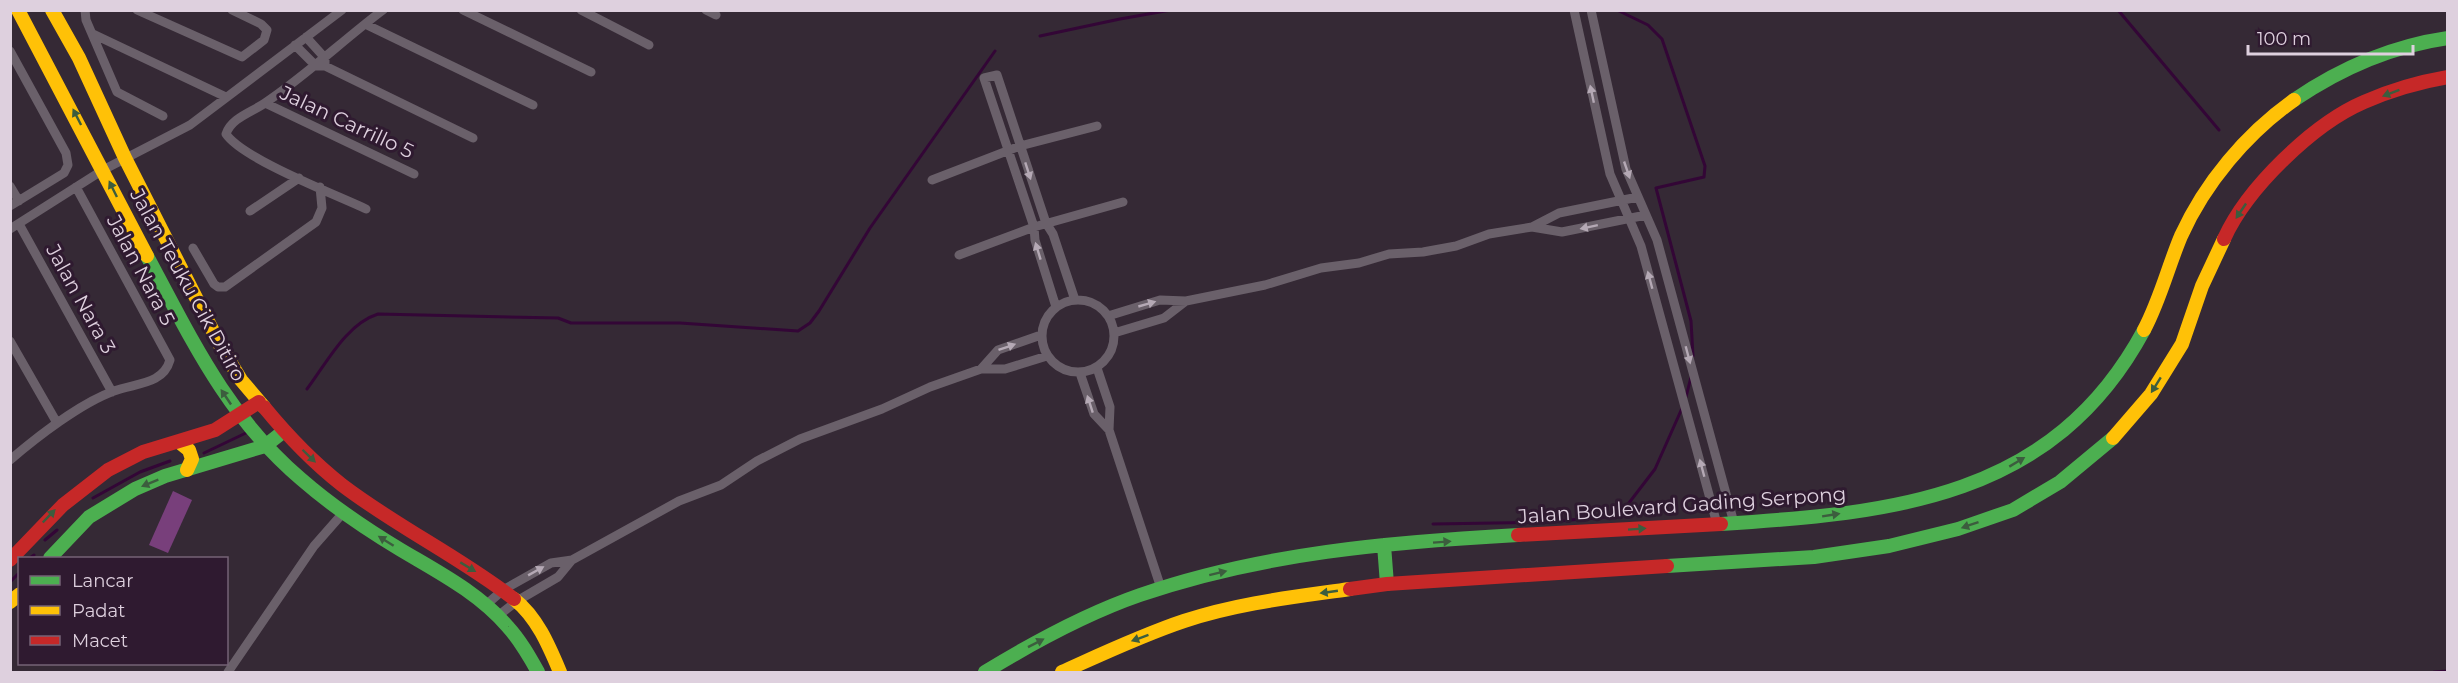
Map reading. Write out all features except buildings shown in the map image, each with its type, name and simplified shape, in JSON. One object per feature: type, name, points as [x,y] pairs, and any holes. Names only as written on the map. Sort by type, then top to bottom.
[{"type":"main road","name":"Jalan Teuku Cik Ditiro","points":[[18,10],[54,73],[149,262],[203,361],[239,416],[265,446],[343,513],[487,604],[518,637],[538,672]]},
{"type":"main road","name":"Jalan Teuku Cik Ditiro","points":[[52,10],[79,58],[125,158],[221,347],[241,380],[284,432],[340,484],[503,590],[523,606],[547,641],[560,672]]},
{"type":"main road","name":"Jalan Boulevard Gading Serpong","points":[[985,672],[1075,623],[1161,588],[1222,572],[1304,555],[1384,545],[1810,519],[1892,505],[1947,492],[1996,474],[2037,450],[2081,414],[2119,371],[2146,327],[2166,272],[2194,211],[2230,157],[2288,104],[2345,69],[2405,46],[2448,38]]},
{"type":"main road","points":[[1062,672],[1185,621],[1253,603],[1387,584],[1814,557],[1889,546],[1958,529],[2013,510],[2060,482],[2109,442],[2151,394],[2181,344],[2202,286],[2228,230],[2260,183],[2311,135],[2362,103],[2416,83],[2448,77]]},
{"type":"main road","points":[[10,560],[50,514],[76,491],[126,460],[204,434],[260,402]]},
{"type":"main road","points":[[51,557],[89,517],[110,502],[135,489],[187,470],[265,446],[284,432]]},
{"type":"main road","points":[[178,442],[189,450],[192,459],[187,470]]},
{"type":"main road","points":[[1384,545],[1387,584]]},
{"type":"main road","points":[[1008,672],[1011,656]]},
{"type":"street","points":[[85,10],[86,21],[114,88],[122,95],[163,116]]},
{"type":"street","points":[[136,10],[242,57],[264,40],[267,30],[261,24],[232,10]]},
{"type":"street","points":[[15,226],[103,170],[190,124],[342,10]]},
{"type":"street","points":[[366,209],[257,159],[226,134],[231,124],[322,63],[383,10]]},
{"type":"street","points":[[463,10],[591,72]]},
{"type":"street","points":[[581,10],[649,45]]},
{"type":"street","points":[[1574,10],[1610,174],[1641,246],[1717,524]]},
{"type":"street","points":[[1591,10],[1626,169],[1657,240],[1734,523]]},
{"type":"street","points":[[365,24],[533,105]]},
{"type":"street","points":[[93,34],[226,97]]},
{"type":"street","points":[[306,37],[322,63]]},
{"type":"street","points":[[295,45],[322,63],[473,138]]},
{"type":"street","points":[[10,51],[66,153],[68,165],[64,172],[15,204],[10,186]]},
{"type":"street","points":[[1056,307],[1035,240],[1034,226],[984,78],[997,75],[1046,223],[1053,234],[1075,300]]},
{"type":"street","name":"Jalan Carrillo 5","points":[[265,103],[414,174]]},
{"type":"street","points":[[932,180],[1020,146],[1097,126]]},
{"type":"street","points":[[250,211],[299,178]]},
{"type":"street","name":"Jalan Nara 5","points":[[76,187],[170,360],[167,371],[159,378],[112,392]]},
{"type":"street","points":[[194,248],[214,284],[218,287],[225,287],[312,227],[321,214],[320,187]]},
{"type":"street","points":[[1108,316],[1160,300],[1186,301],[1265,285],[1321,268],[1359,263],[1389,254],[1423,252],[1455,246],[1489,234],[1532,227],[1559,213],[1638,196]]},
{"type":"street","points":[[960,255],[1034,226],[1123,202]]},
{"type":"street","points":[[1532,227],[1562,232],[1646,215]]},
{"type":"street","name":"Jalan Nara 3","points":[[15,226],[112,392]]},
{"type":"street","points":[[1075,300],[1087,301],[1097,305],[1108,316],[1114,333],[1111,353],[1097,368],[1080,373],[1059,368],[1047,356],[1041,335],[1048,315],[1056,307],[1075,300]]},
{"type":"street","points":[[1114,333],[1164,318],[1186,301]]},
{"type":"street","points":[[981,369],[998,350],[1041,335]]},
{"type":"street","points":[[10,341],[57,423]]},
{"type":"street","points":[[499,615],[558,576],[572,560],[679,501],[721,485],[757,461],[800,439],[981,369],[1005,369],[1047,356]]},
{"type":"street","points":[[1097,368],[1110,407],[1109,430],[1161,588]]},
{"type":"street","points":[[1080,373],[1094,414],[1109,430]]},
{"type":"street","points":[[10,460],[57,423],[112,392]]},
{"type":"street","points":[[228,672],[314,546],[343,513]]},
{"type":"street","points":[[487,604],[503,590],[551,563],[572,560]]},
{"type":"shaded area","points":[[173,491],[192,500],[168,553],[149,545]]},
{"type":"waterway","points":[[1040,36],[1171,10]]},
{"type":"waterway","points":[[1617,10],[1648,25],[1662,39],[1705,166],[1704,177],[1656,188],[1691,321],[1693,356]]},
{"type":"waterway","points":[[2118,10],[2219,130]]},
{"type":"waterway","points":[[307,389],[346,336],[356,326],[378,314],[558,318],[571,323],[680,323],[798,331],[810,323],[819,311],[870,228],[995,51]]},
{"type":"waterway","points":[[1686,397],[1691,377]]},
{"type":"waterway","points":[[1433,524],[1549,522],[1614,516],[1622,512],[1655,469],[1683,406]]},
{"type":"waterway","points":[[204,453],[248,432]]},
{"type":"waterway","points":[[93,498],[140,472],[170,461]]},
{"type":"waterway","points":[[45,540],[57,530]]},
{"type":"waterway","points":[[10,582],[18,574]]},
{"type":"waterway","points":[[2434,672],[2448,671]]},
{"type":"traffic: fast","points":[[2294,100],[2330,78],[2368,60],[2407,47],[2448,38]]},
{"type":"traffic: fast","points":[[147,256],[213,375],[252,429],[275,455],[349,517],[471,593],[497,615],[512,632],[538,672]]},
{"type":"traffic: fast","points":[[1721,524],[1847,513],[1906,502],[1963,486],[2016,463],[2064,430],[2107,386],[2144,330]]},
{"type":"traffic: fast","points":[[51,557],[89,517],[135,489],[165,476],[265,446],[284,431]]},
{"type":"traffic: fast","points":[[1667,566],[1814,557],[1889,546],[1958,529],[2013,510],[2060,482],[2113,438]]},
{"type":"traffic: fast","points":[[985,672],[1041,639],[1120,603],[1186,581],[1232,569],[1279,559],[1374,546],[1518,535]]},
{"type":"traffic: fast","points":[[1384,545],[1387,584]]},
{"type":"traffic: slow","points":[[18,10],[147,256]]},
{"type":"traffic: slow","points":[[52,10],[79,58],[125,158],[221,347],[241,380],[264,407]]},
{"type":"traffic: slow","points":[[2144,330],[2155,307],[2181,236],[2202,197],[2243,144],[2276,113],[2294,100]]},
{"type":"traffic: slow","points":[[2113,438],[2151,394],[2182,344],[2202,286],[2224,239]]},
{"type":"traffic: slow","points":[[179,442],[189,450],[192,459],[187,470]]},
{"type":"traffic: slow","points":[[1062,672],[1153,632],[1204,615],[1266,601],[1350,589]]},
{"type":"traffic: slow","points":[[10,602],[18,596]]},
{"type":"traffic: slow","points":[[514,599],[536,623],[560,672]]},
{"type":"traffic: jam","points":[[2224,239],[2248,199],[2265,179],[2303,142],[2324,126],[2344,112],[2374,98],[2426,81],[2448,77]]},
{"type":"traffic: jam","points":[[10,560],[63,505],[108,470],[143,452],[215,430],[259,402]]},
{"type":"traffic: jam","points":[[264,407],[301,448],[342,485],[384,515],[472,569],[514,599]]},
{"type":"traffic: jam","points":[[1518,535],[1721,524]]},
{"type":"traffic: jam","points":[[1350,589],[1387,584],[1667,566]]}]
